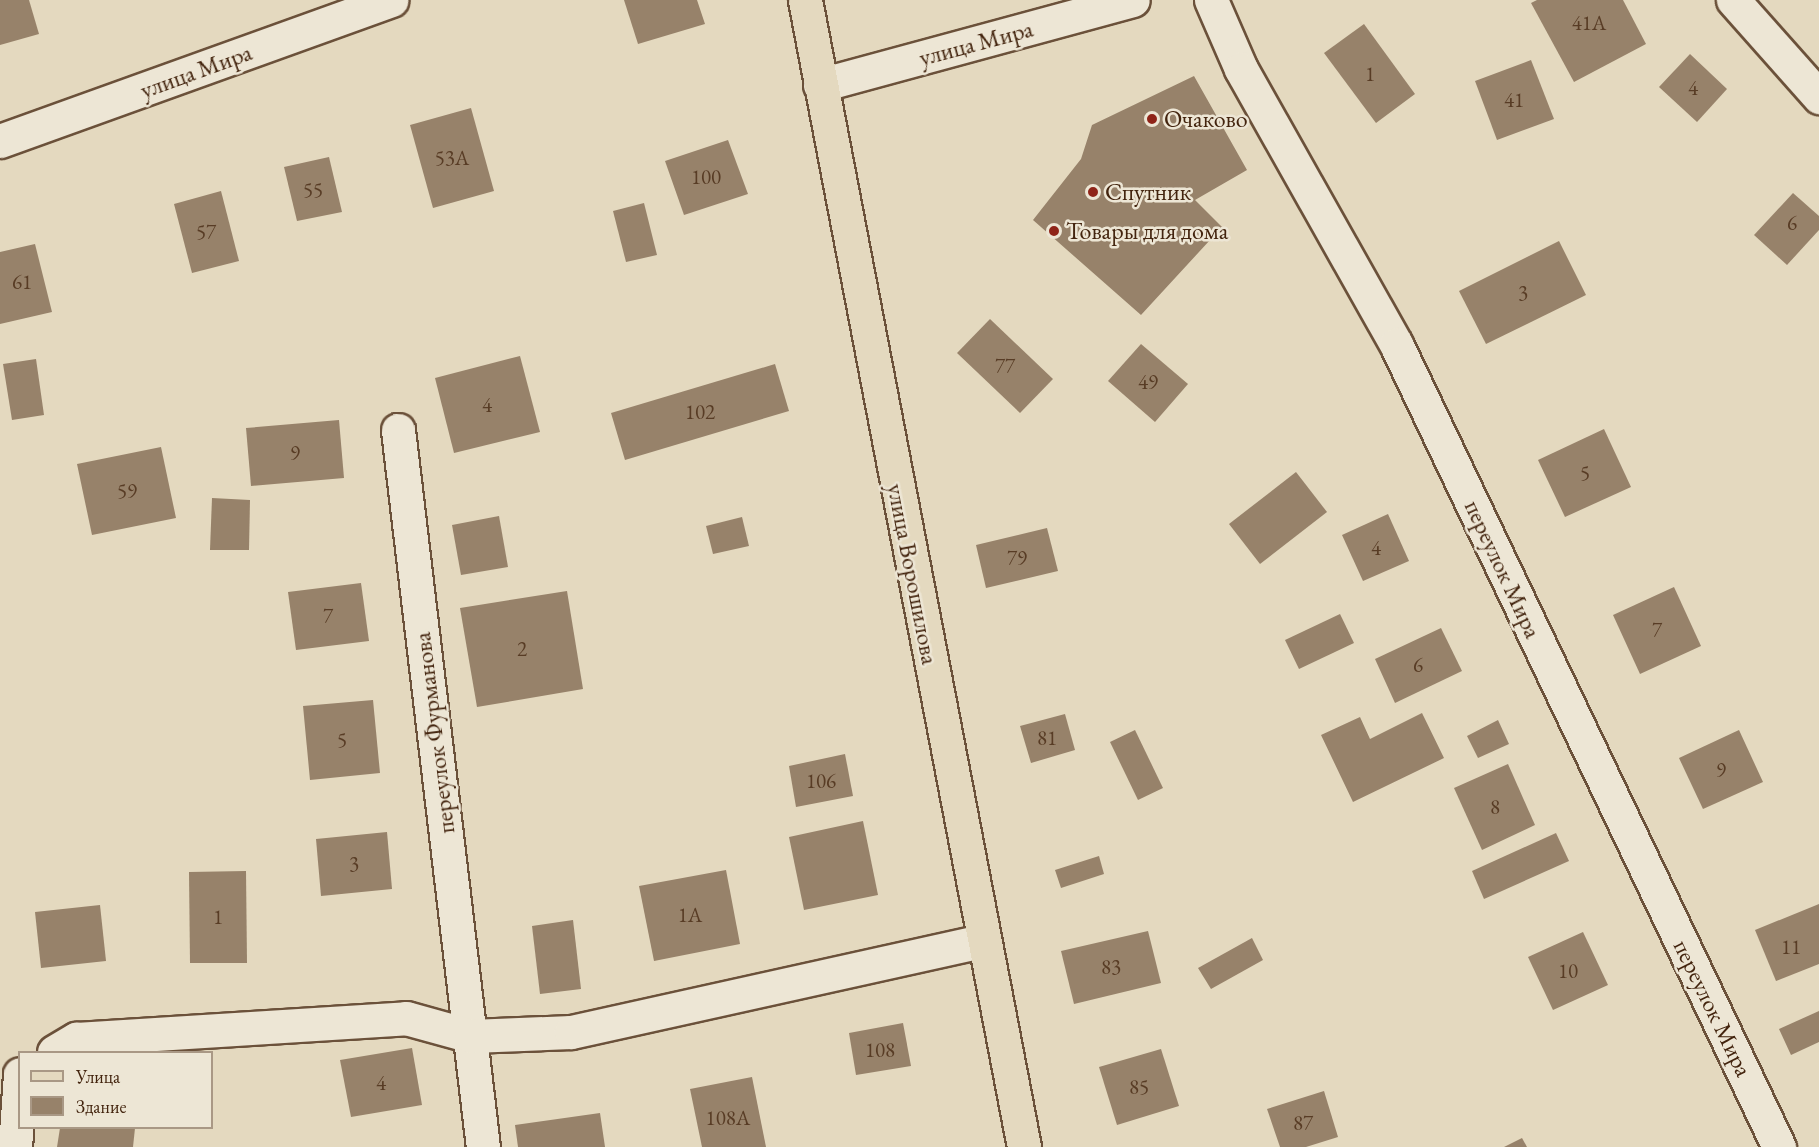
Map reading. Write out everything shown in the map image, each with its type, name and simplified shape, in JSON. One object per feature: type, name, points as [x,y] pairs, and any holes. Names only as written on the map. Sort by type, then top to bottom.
[{"type":"main road","name":"улица Ворошилова","points":[[805,0],[982,941],[1024,1147]]},
{"type":"street","name":"улица Мира","points":[[0,141],[391,0]]},
{"type":"street","name":"улица Мира","points":[[820,85],[1133,0]]},
{"type":"street","name":"переулок Мира","points":[[1211,0],[1241,69],[1396,344],[1779,1147]]},
{"type":"street","points":[[1733,0],[1819,97]]},
{"type":"street","name":"переулок Фурманова","points":[[398,430],[483,1147]]},
{"type":"street","points":[[57,1051],[76,1039],[406,1018],[471,1036],[571,1032],[982,941]]},
{"type":"street","points":[[15,1147],[18,1093]]},
{"type":"building","points":[[0,0],[29,0],[39,34],[0,45]]},
{"type":"building","points":[[624,0],[697,0],[705,24],[638,44]]},
{"type":"building","points":[[1537,0],[1623,0],[1646,44],[1574,82],[1531,3]]},
{"type":"building","points":[[1364,24],[1415,94],[1376,123],[1324,53]]},
{"type":"building","points":[[1690,54],[1727,89],[1697,122],[1659,87]]},
{"type":"building","points":[[1531,60],[1554,119],[1497,140],[1475,81]]},
{"type":"building","points":[[1194,76],[1247,170],[1195,200],[1222,227],[1141,315],[1033,220],[1081,159],[1092,125]]},
{"type":"building","points":[[471,108],[494,191],[433,208],[410,125]]},
{"type":"building","points":[[728,140],[748,194],[684,215],[665,161]]},
{"type":"building","points":[[329,157],[342,212],[297,221],[284,167]]},
{"type":"building","points":[[221,191],[239,261],[192,273],[174,204]]},
{"type":"building","points":[[1793,193],[1819,216],[1819,230],[1787,265],[1754,235]]},
{"type":"building","points":[[644,203],[657,255],[626,262],[613,211]]},
{"type":"building","points":[[1559,241],[1586,295],[1486,344],[1459,291]]},
{"type":"building","points":[[35,244],[52,312],[0,324],[0,252]]},
{"type":"building","points":[[990,319],[1053,379],[1020,413],[957,353]]},
{"type":"building","points":[[1141,344],[1188,384],[1155,422],[1108,381]]},
{"type":"building","points":[[520,356],[540,432],[454,453],[435,378]]},
{"type":"building","points":[[36,359],[44,415],[12,420],[3,364]]},
{"type":"building","points":[[775,364],[789,411],[625,460],[611,413]]},
{"type":"building","points":[[339,420],[344,478],[251,486],[246,428]]},
{"type":"building","points":[[1604,429],[1631,487],[1565,517],[1538,460]]},
{"type":"building","points":[[161,447],[176,518],[92,535],[77,464]]},
{"type":"building","points":[[1296,472],[1327,512],[1260,564],[1229,524]]},
{"type":"building","points":[[212,498],[250,500],[249,550],[210,550]]},
{"type":"building","points":[[1388,514],[1409,561],[1363,581],[1342,535]]},
{"type":"building","points":[[499,516],[508,567],[461,575],[452,525]]},
{"type":"building","points":[[742,517],[749,546],[713,554],[706,526]]},
{"type":"building","points":[[1047,528],[1058,571],[986,588],[976,545]]},
{"type":"building","points":[[361,583],[369,641],[296,650],[288,592]]},
{"type":"building","points":[[1674,587],[1701,646],[1640,674],[1613,615]]},
{"type":"building","points":[[567,591],[583,689],[477,707],[460,608]]},
{"type":"building","points":[[1340,614],[1354,643],[1299,669],[1285,640]]},
{"type":"building","points":[[1441,628],[1462,671],[1395,703],[1375,659]]},
{"type":"building","points":[[373,700],[380,773],[310,780],[303,706]]},
{"type":"building","points":[[1422,713],[1444,758],[1353,802],[1321,735],[1360,717],[1370,739]]},
{"type":"building","points":[[1065,714],[1075,750],[1031,763],[1020,726]]},
{"type":"building","points":[[1498,720],[1509,744],[1478,758],[1467,736]]},
{"type":"building","points":[[1135,730],[1163,788],[1138,800],[1110,742]]},
{"type":"building","points":[[1739,730],[1763,782],[1703,809],[1679,758]]},
{"type":"building","points":[[845,754],[853,796],[796,807],[789,766]]},
{"type":"building","points":[[1508,764],[1535,825],[1482,850],[1454,788]]},
{"type":"building","points":[[863,821],[878,895],[804,910],[789,837]]},
{"type":"building","points":[[387,832],[392,889],[321,896],[316,839]]},
{"type":"building","points":[[1556,833],[1569,861],[1484,899],[1472,871]]},
{"type":"building","points":[[1099,856],[1104,874],[1061,888],[1055,870]]},
{"type":"building","points":[[726,870],[740,944],[654,961],[639,886]]},
{"type":"building","points":[[246,871],[247,963],[190,963],[189,872]]},
{"type":"building","points":[[1819,904],[1819,964],[1776,981],[1755,930]]},
{"type":"building","points":[[100,905],[106,961],[41,968],[35,912]]},
{"type":"building","points":[[573,920],[581,989],[540,994],[532,926]]},
{"type":"building","points":[[1148,931],[1161,983],[1074,1004],[1061,951]]},
{"type":"building","points":[[1583,932],[1608,985],[1553,1010],[1528,957]]},
{"type":"building","points":[[1252,938],[1263,960],[1211,989],[1198,968]]},
{"type":"building","points":[[1819,1011],[1819,1042],[1791,1055],[1779,1029]]},
{"type":"building","points":[[903,1023],[911,1066],[856,1075],[849,1033]]},
{"type":"building","points":[[412,1048],[422,1105],[351,1117],[340,1060]]},
{"type":"building","points":[[1161,1049],[1179,1106],[1117,1125],[1099,1067]]},
{"type":"building","points":[[752,1077],[766,1147],[702,1147],[690,1089]]},
{"type":"building","points":[[1324,1091],[1338,1137],[1306,1147],[1280,1147],[1267,1109]]},
{"type":"building","points":[[600,1113],[605,1147],[518,1147],[515,1125]]},
{"type":"building","points":[[60,1129],[135,1129],[133,1147],[57,1147]]},
{"type":"building","points":[[1522,1138],[1527,1147],[1504,1147]]},
{"type":"place","name":"Очаково","points":[[1152,119]]},
{"type":"place","name":"Спутник","points":[[1093,192]]},
{"type":"place","name":"Товары для дома","points":[[1054,231]]}]
